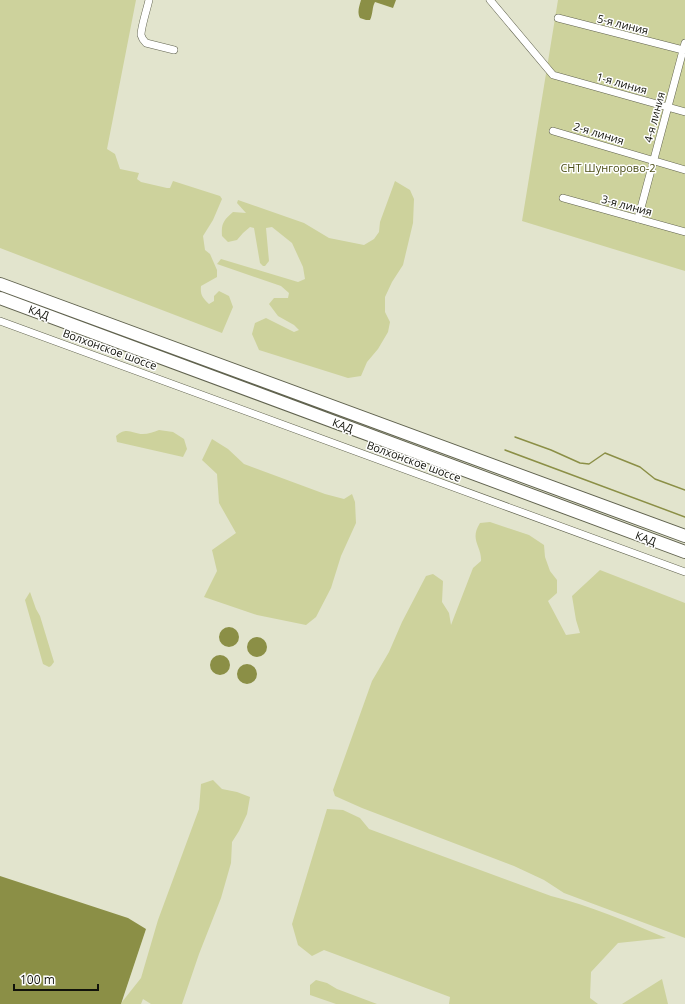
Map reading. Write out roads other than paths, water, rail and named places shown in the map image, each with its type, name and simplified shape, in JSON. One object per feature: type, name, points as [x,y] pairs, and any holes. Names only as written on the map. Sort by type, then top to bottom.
[{"type":"highway","name":"КАД","points":[[0,284],[685,536]]},
{"type":"highway","name":"КАД","points":[[0,298],[685,552]]},
{"type":"street","points":[[149,0],[141,36],[143,40],[146,43],[174,50]]},
{"type":"street","name":"1-я линия","points":[[490,0],[553,75],[685,112]]},
{"type":"street","name":"5-я линия","points":[[558,18],[684,47]]},
{"type":"street","name":"4-я линия","points":[[638,219],[684,47]]},
{"type":"street","name":"2-я линия","points":[[553,131],[685,170]]},
{"type":"street","name":"3-я линия","points":[[563,198],[685,232]]},
{"type":"street","name":"Волхонское шоссе","points":[[0,321],[685,572]]},
{"type":"waterway","points":[[515,437],[551,450],[580,463],[589,464],[605,453],[640,467],[655,479],[685,490]]},
{"type":"waterway","points":[[505,450],[685,517]]},
{"type":"park label","name":"СНТ Шунгорово-2","points":[[608,167]]}]
